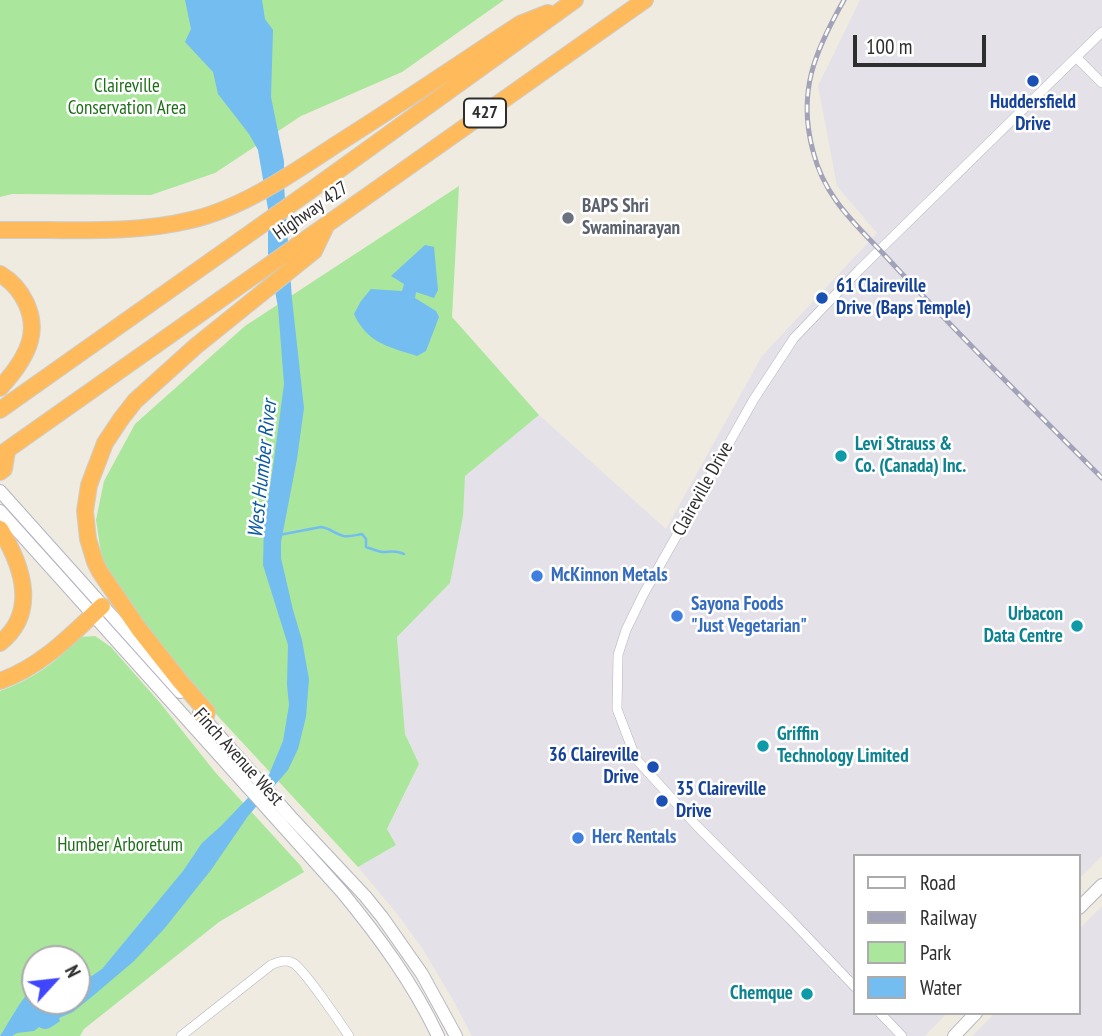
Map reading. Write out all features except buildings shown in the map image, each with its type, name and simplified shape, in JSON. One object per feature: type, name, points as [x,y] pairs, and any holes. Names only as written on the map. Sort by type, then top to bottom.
[{"type":"highway","name":"Highway 427","points":[[4,453],[645,0]]},
{"type":"highway","name":"Highway 427","points":[[0,410],[572,2]]},
{"type":"highway","points":[[0,230],[137,229],[211,215],[310,162],[520,24],[572,2]]},
{"type":"highway","points":[[205,720],[207,712],[139,629],[100,572],[88,539],[85,511],[89,485],[105,443],[135,401],[314,251],[326,227]]},
{"type":"highway","points":[[0,274],[20,292],[31,320],[30,341],[16,371],[0,388]]},
{"type":"highway","points":[[0,472],[4,469],[4,453]]},
{"type":"highway","points":[[0,529],[16,558],[23,587],[22,614],[11,634],[0,643]]},
{"type":"highway","points":[[0,681],[41,660],[98,610]]},
{"type":"main road","name":"Finch Avenue West","points":[[3,501],[286,820],[373,930],[408,981],[439,1036]]},
{"type":"main road","name":"Finch Avenue West","points":[[98,610],[205,720],[234,762]]},
{"type":"main road","name":"Finch Avenue West","points":[[286,820],[359,889],[389,926],[422,974],[456,1036]]},
{"type":"main road","points":[[1081,906],[1102,885]]},
{"type":"main road","points":[[954,1036],[974,1015]]},
{"type":"street","name":"Claireville Drive","points":[[853,985],[696,825],[636,759],[617,709],[618,655],[626,630],[643,595],[754,399],[794,338],[859,270],[1102,32]]},
{"type":"street","points":[[1077,58],[1102,83]]},
{"type":"street","points":[[181,1036],[271,965],[284,961],[295,963],[305,974],[349,1036]]},
{"type":"street","points":[[882,1015],[902,1036]]},
{"type":"shaded area","points":[[860,0],[1102,0],[1102,856],[1081,877],[1081,854],[853,854],[853,1015],[945,1015],[925,1036],[472,1036],[422,948],[358,867],[396,845],[387,830],[419,764],[405,734],[397,637],[450,583],[465,476],[539,415],[666,529],[762,356],[877,233],[837,186],[818,86]]},
{"type":"shaded area","points":[[1102,906],[1102,1036],[972,1036],[993,1015],[1081,1015],[1081,927]]},
{"type":"green space","name":"Claireville Conservation Area","points":[[0,0],[504,0],[402,72],[301,116],[215,173],[151,195],[12,194],[0,197]]},
{"type":"green space","points":[[459,186],[452,317],[539,415],[465,476],[463,516],[450,583],[397,637],[405,734],[419,764],[387,829],[396,845],[358,867],[189,685],[143,626],[102,560],[96,520],[104,481],[135,424],[245,326]]},
{"type":"green space","name":"Humber Arboretum","points":[[95,636],[111,647],[215,772],[304,872],[219,922],[84,1029],[80,1036],[0,1036],[0,691],[43,669],[79,637]]},
{"type":"water","points":[[185,0],[262,0],[265,19],[273,30],[271,97],[284,161],[292,299],[304,408],[281,542],[281,558],[309,679],[306,717],[298,749],[288,770],[248,816],[211,870],[164,929],[134,961],[91,997],[91,976],[102,969],[183,871],[202,843],[268,777],[283,741],[289,705],[288,645],[263,565],[264,523],[284,384],[278,307],[268,254],[268,209],[258,150],[218,94],[213,72],[185,42],[191,29]]},
{"type":"water","points":[[425,245],[434,247],[438,290],[434,298],[416,292],[415,298],[436,311],[439,317],[426,351],[417,356],[372,338],[354,314],[371,289],[402,291],[404,284],[391,276]]},
{"type":"water","points":[[20,1004],[21,1015],[66,1015],[47,1029],[39,1027],[34,1031],[0,1036]]},
{"type":"waterway","points":[[279,535],[321,527],[344,536],[362,534],[366,539],[366,547],[404,554]]},
{"type":"railway","points":[[844,0],[817,55],[808,91],[807,110],[813,151],[826,184],[844,211],[867,236],[1102,478]]},
{"type":"place","name":"Huddersfield Drive","points":[[1033,81]]},
{"type":"place","name":"BAPS Shri Swaminarayan","points":[[568,218]]},
{"type":"place","name":"61 Claireville Drive (Baps Temple)","points":[[822,298]]},
{"type":"place","name":"Levi Strauss & Co. (Canada) Inc.","points":[[841,456]]},
{"type":"place","name":"McKinnon Metals","points":[[537,576]]},
{"type":"place","name":"Sayona Foods \"Just Vegetarian\"","points":[[677,616]]},
{"type":"place","name":"Urbacon Data Centre","points":[[1077,626]]},
{"type":"place","name":"Griffin Technology Limited","points":[[763,746]]},
{"type":"place","name":"36 Claireville Drive","points":[[653,767]]},
{"type":"place","name":"35 Claireville Drive","points":[[662,801]]},
{"type":"place","name":"Herc Rentals","points":[[578,838]]},
{"type":"place","name":"Chemque","points":[[807,994]]},
{"type":"water label","name":"West Humber River","points":[[263,469]]}]
